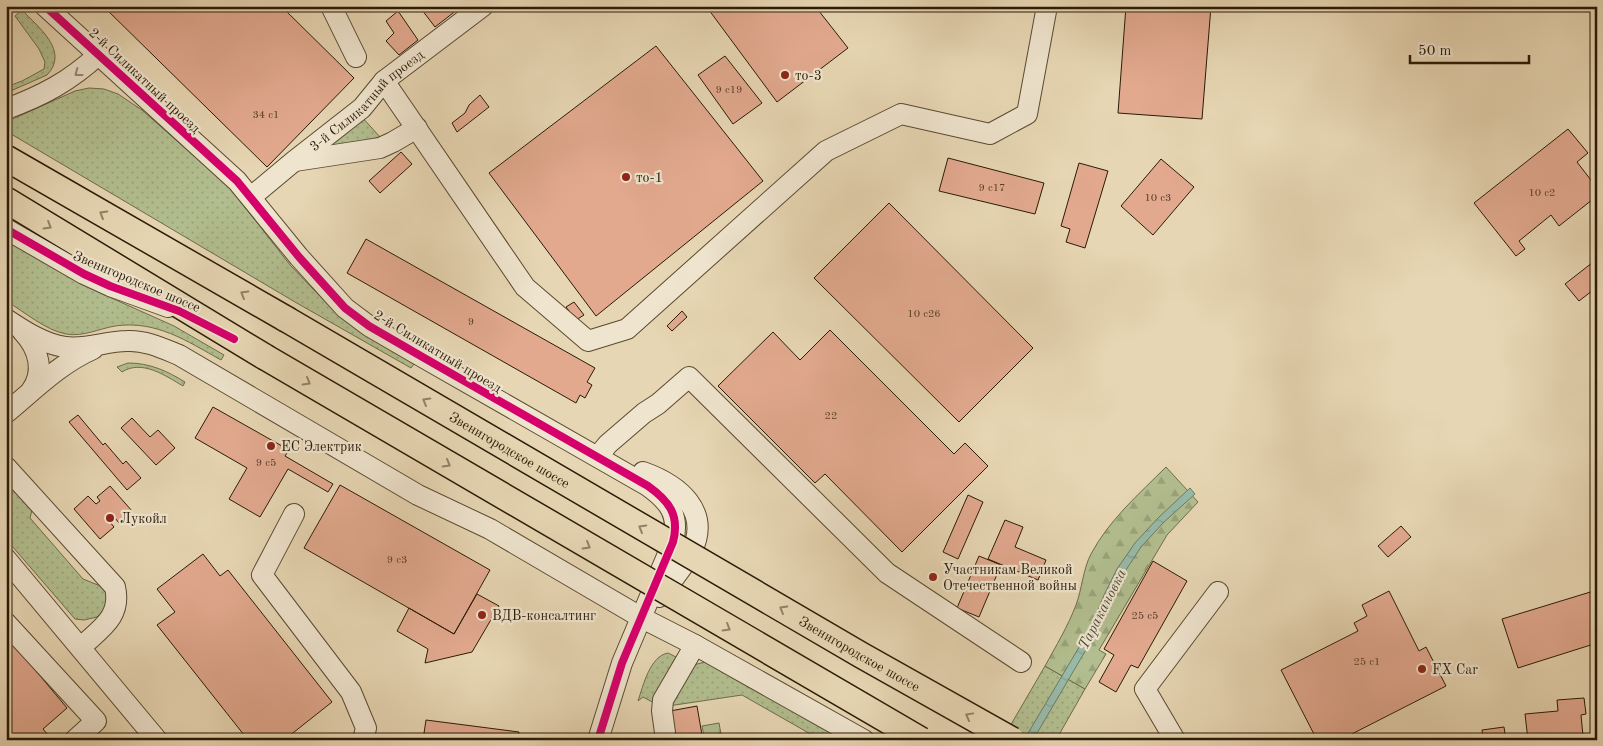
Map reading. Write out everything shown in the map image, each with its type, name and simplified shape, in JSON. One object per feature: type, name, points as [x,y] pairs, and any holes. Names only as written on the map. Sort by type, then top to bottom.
[{"type":"main road","name":"Звенигородское шоссе","points":[[6,158],[286,319],[701,562],[1012,740]]},
{"type":"main road","name":"Звенигородское шоссе","points":[[6,200],[264,357],[921,740]]},
{"type":"street","name":"2-й Силикатный проезд","points":[[45,6],[236,181],[345,308],[369,326],[494,399],[598,456],[665,481],[685,496],[694,514],[696,534],[692,551],[682,567],[642,618],[622,663],[598,740]]},
{"type":"street","points":[[331,6],[356,57]]},
{"type":"street","name":"3-й Силикатный проезд","points":[[251,197],[292,162],[362,108],[384,81],[483,6]]},
{"type":"street","points":[[384,81],[525,287],[588,341],[626,329],[826,151],[901,114],[990,134],[1026,114],[1047,6]]},
{"type":"street","points":[[6,109],[66,82],[98,55]]},
{"type":"street","points":[[292,162],[333,164],[380,148],[417,128]]},
{"type":"street","name":"Звенигородское шоссе","points":[[6,229],[84,274],[179,312],[234,338]]},
{"type":"street","points":[[12,323],[54,344],[79,348],[127,340],[161,347],[178,355],[418,495],[490,529],[642,618],[695,645],[864,740]]},
{"type":"street","points":[[12,323],[32,342],[39,360],[36,381],[28,395]]},
{"type":"street","points":[[6,413],[55,371],[82,354],[103,345]]},
{"type":"street","points":[[598,456],[608,444],[689,377],[887,573],[1021,662]]},
{"type":"street","points":[[6,467],[116,587],[117,606],[114,615],[81,647]]},
{"type":"street","points":[[294,514],[262,575],[351,692],[366,728],[363,740]]},
{"type":"street","points":[[6,559],[158,740]]},
{"type":"street","points":[[1176,740],[1145,689],[1218,592]]},
{"type":"street","points":[[6,623],[96,721],[75,740]]},
{"type":"street","points":[[666,740],[662,711],[663,700],[695,645]]},
{"type":"green space","points":[[22,10],[49,40],[55,57],[53,66],[47,75],[6,93],[6,87],[44,69],[45,62],[39,49],[15,16]]},
{"type":"green space","points":[[89,88],[104,89],[118,94],[142,110],[230,188],[290,265],[339,316],[414,364],[411,368],[295,302],[6,131],[6,122],[75,91]]},
{"type":"green space","points":[[361,116],[380,137],[332,147],[327,146]]},
{"type":"green space","points":[[6,236],[107,296],[174,326],[224,355],[221,360],[183,339],[158,329],[144,326],[115,326],[72,335],[50,329],[6,301]]},
{"type":"green space","points":[[128,363],[144,364],[158,368],[185,382],[183,386],[154,370],[146,368],[130,368],[122,372],[117,367]]},
{"type":"green space","points":[[1166,467],[1198,502],[1167,535],[1099,650],[1106,654],[1085,689],[1045,666],[1073,613],[1088,560],[1098,542],[1125,508]]},
{"type":"green space","points":[[6,472],[33,506],[30,518],[83,579],[103,587],[107,594],[107,602],[103,611],[97,617],[84,620],[75,619],[6,539]]},
{"type":"green space","points":[[668,653],[676,657],[678,662],[656,704],[643,697],[638,701],[648,672],[656,660]]},
{"type":"green space","points":[[705,662],[850,740],[821,740],[742,695],[668,706],[690,669],[697,664]]},
{"type":"green space","points":[[1045,666],[1085,689],[1056,740],[1002,740]]},
{"type":"green space","points":[[719,723],[722,740],[685,740],[704,736],[702,726]]},
{"type":"water","name":"Таракановка","points":[[1190,488],[1195,494],[1163,523],[1141,547],[1124,573],[1097,631],[1033,740],[1024,740],[1091,627],[1117,569],[1135,543]]},
{"type":"building","points":[[103,6],[281,6],[354,78],[267,167]]},
{"type":"building","points":[[419,6],[462,6],[435,27]]},
{"type":"building","name":"то-3","points":[[706,6],[815,6],[848,48],[777,102]]},
{"type":"building","points":[[1126,6],[1211,6],[1202,119],[1118,113]]},
{"type":"building","points":[[398,11],[418,40],[399,55],[386,41],[394,33],[386,21]]},
{"type":"building","name":"то-1","points":[[656,46],[763,181],[596,316],[489,173]]},
{"type":"building","points":[[725,56],[762,103],[733,124],[698,75]]},
{"type":"building","points":[[480,95],[489,107],[457,132],[452,123],[465,113],[469,105]]},
{"type":"building","points":[[1568,129],[1588,153],[1577,162],[1597,188],[1597,196],[1559,226],[1551,215],[1519,241],[1525,249],[1516,256],[1474,203]]},
{"type":"building","points":[[401,152],[412,164],[380,193],[369,181]]},
{"type":"building","points":[[948,158],[1044,183],[1035,214],[939,191]]},
{"type":"building","points":[[1161,159],[1194,187],[1153,235],[1121,206]]},
{"type":"building","points":[[1079,163],[1108,171],[1085,248],[1066,242],[1070,229],[1061,226]]},
{"type":"building","points":[[889,203],[1033,348],[959,422],[814,278]]},
{"type":"building","points":[[366,239],[595,368],[587,382],[592,385],[585,398],[580,395],[576,403],[347,273]]},
{"type":"building","points":[[1597,259],[1597,287],[1579,301],[1565,284]]},
{"type":"building","points":[[574,302],[584,315],[576,320],[566,307]]},
{"type":"building","points":[[682,311],[687,317],[672,331],[667,326]]},
{"type":"building","points":[[830,330],[954,454],[965,443],[988,466],[902,552],[825,474],[815,483],[718,386],[773,332],[800,360]]},
{"type":"building","points":[[213,407],[289,450],[285,456],[333,484],[328,492],[288,469],[260,517],[229,499],[247,468],[195,438]]},
{"type":"building","points":[[78,415],[103,445],[105,443],[123,464],[126,461],[141,478],[127,490],[69,422]]},
{"type":"building","points":[[132,418],[150,437],[158,430],[175,448],[156,465],[121,428]]},
{"type":"building","points":[[340,485],[490,570],[454,634],[304,548]]},
{"type":"building","points":[[110,486],[132,511],[119,523],[111,513],[106,517],[114,527],[100,539],[74,509],[88,496],[96,504],[100,501],[97,497]]},
{"type":"building","points":[[968,495],[983,502],[958,559],[943,552]]},
{"type":"building","points":[[1005,520],[1023,527],[1015,547],[1046,560],[1038,580],[988,559]]},
{"type":"building","points":[[1401,526],[1411,537],[1388,557],[1378,546]]},
{"type":"building","points":[[203,554],[220,576],[228,570],[332,702],[284,740],[248,740],[157,625],[175,612],[157,589]]},
{"type":"building","points":[[979,556],[1001,565],[979,617],[957,608]]},
{"type":"building","points":[[1153,561],[1187,581],[1138,668],[1131,665],[1116,692],[1099,682],[1114,655],[1104,649]]},
{"type":"building","points":[[1597,590],[1597,643],[1518,668],[1502,619]]},
{"type":"building","points":[[1389,591],[1419,651],[1426,647],[1446,686],[1340,740],[1317,740],[1281,670],[1358,631],[1354,623],[1367,616],[1362,605]]},
{"type":"building","points":[[477,594],[499,606],[472,652],[425,663],[428,649],[397,631],[409,608],[454,634]]},
{"type":"building","points":[[6,635],[67,708],[43,729],[48,735],[42,740],[6,740]]},
{"type":"building","points":[[1584,698],[1586,714],[1581,715],[1583,736],[1557,740],[1528,740],[1525,714],[1558,711],[1557,700]]},
{"type":"building","points":[[697,706],[702,735],[675,740],[670,711]]},
{"type":"building","points":[[426,720],[519,732],[518,740],[423,740]]},
{"type":"building","points":[[1504,727],[1506,740],[1483,740],[1482,730]]},
{"type":"cycle path","points":[[45,6],[237,181],[299,257],[345,308],[369,326],[648,486],[667,503],[674,516],[675,532],[673,542],[622,663],[598,740]]},
{"type":"cycle path","points":[[6,229],[84,274],[110,286],[179,311],[234,339]]},
{"type":"place","name":"то-3","points":[[785,75]]},
{"type":"place","name":"то-1","points":[[626,177]]},
{"type":"place","name":"ЕС Электрик","points":[[271,446]]},
{"type":"place","name":"Лукойл","points":[[110,518]]},
{"type":"place","name":"Участникам Великой Отечественной войны","points":[[933,577]]},
{"type":"place","name":"ВДВ-консалтинг","points":[[482,615]]},
{"type":"place","name":"FX Car","points":[[1422,669]]}]
